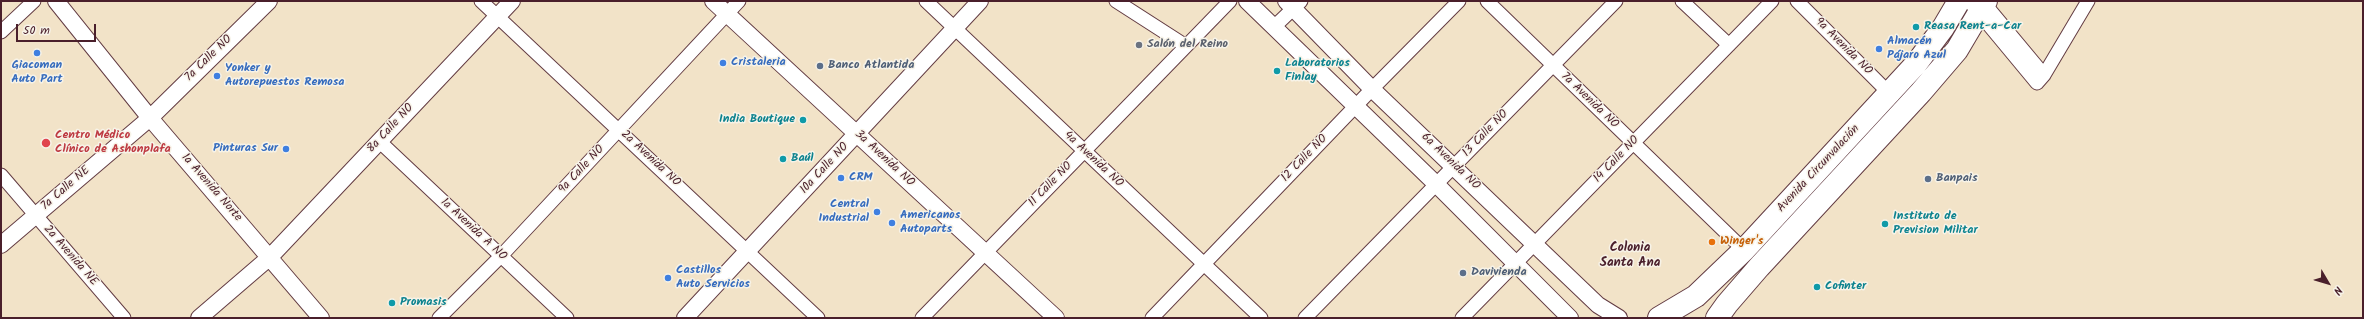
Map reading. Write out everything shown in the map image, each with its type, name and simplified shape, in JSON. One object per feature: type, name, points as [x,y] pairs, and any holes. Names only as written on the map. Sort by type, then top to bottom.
[{"type":"highway","name":"Avenida Circunvalación","points":[[1659,318],[1696,296],[1744,250],[1889,93],[1938,34],[1959,1]]},
{"type":"highway","name":"Avenida Circunvalación","points":[[1717,318],[1759,267],[1922,92],[1952,56],[1979,5]]},
{"type":"highway","points":[[1838,182],[1846,161],[1853,149],[1892,106],[1893,98],[1889,93]]},
{"type":"street","points":[[1,32],[34,1]]},
{"type":"street","name":"1a Avenida Norte","points":[[56,1],[150,118],[321,318]]},
{"type":"street","name":"7a Calle NO","points":[[150,118],[269,1]]},
{"type":"street","name":"2a Avenida NO","points":[[481,1],[749,251],[818,318]]},
{"type":"street","name":"8a Calle NO","points":[[199,318],[270,257],[512,1]]},
{"type":"street","name":"3a Avenida NO","points":[[713,1],[1056,318]]},
{"type":"street","name":"9a Calle NO","points":[[439,318],[501,256],[739,1]]},
{"type":"street","name":"4a Avenida NO","points":[[926,1],[1261,318]]},
{"type":"street","name":"10a Calle NO","points":[[685,318],[749,251],[980,1]]},
{"type":"street","points":[[1116,1],[1186,46]]},
{"type":"street","name":"11 Calle NO","points":[[922,318],[1230,1]]},
{"type":"street","points":[[1247,1],[1436,184],[1570,318]]},
{"type":"street","name":"12 Calle NO","points":[[1152,318],[1355,106],[1459,1]]},
{"type":"street","name":"7a Avenida NO","points":[[1487,1],[1744,250]]},
{"type":"street","name":"13 Calle NO","points":[[1304,318],[1616,1]]},
{"type":"street","points":[[1682,1],[1728,46]]},
{"type":"street","name":"14 Calle NO","points":[[1462,318],[1772,1]]},
{"type":"street","name":"9a Avenida NO","points":[[1797,1],[1889,93]]},
{"type":"street","points":[[1979,5],[2041,79],[2088,1]]},
{"type":"street","points":[[1274,27],[1293,4]]},
{"type":"street","name":"6a Avenida NO","points":[[1293,4],[1372,89],[1598,305],[1619,318]]},
{"type":"street","name":"7a Calle NE","points":[[1,245],[150,118]]},
{"type":"street","name":"1a Avenida A NO","points":[[379,141],[567,318]]},
{"type":"street","name":"2a Avenida NE","points":[[1,175],[124,318]]},
{"type":"place","name":"Reasa Rent-a-Car","points":[[1916,27]]},
{"type":"place","name":"Salón del Reino","points":[[1139,45]]},
{"type":"place","name":"Almacén Pájaro Azul","points":[[1879,49]]},
{"type":"place","name":"Giacoman Auto Part","points":[[37,53]]},
{"type":"place","name":"Cristaleria","points":[[723,63]]},
{"type":"place","name":"Banco Atlantida","points":[[820,66]]},
{"type":"place","name":"Laboratorios Finlay","points":[[1277,71]]},
{"type":"place","name":"Yonker y Autorepuestos Remosa","points":[[217,76]]},
{"type":"place","name":"India Boutique","points":[[803,120]]},
{"type":"place","name":"Centro Médico Clínico de Ashonplafa","points":[[46,143]]},
{"type":"place","name":"Pinturas Sur","points":[[286,149]]},
{"type":"place","name":"Baúl","points":[[783,159]]},
{"type":"place","name":"CRM","points":[[841,178]]},
{"type":"place","name":"Banpais","points":[[1928,179]]},
{"type":"place","name":"Central Industrial","points":[[877,212]]},
{"type":"place","name":"Americanos Autoparts","points":[[892,223]]},
{"type":"place","name":"Instituto de Prevision Militar","points":[[1885,224]]},
{"type":"place","name":"Winger's","points":[[1712,242]]},
{"type":"place","name":"Davivienda","points":[[1463,273]]},
{"type":"place","name":"Castillos Auto Servicios","points":[[668,278]]},
{"type":"place","name":"Cofinter","points":[[1817,287]]},
{"type":"place","name":"Promasis","points":[[392,303]]},
{"type":"district","name":"Colonia Santa Ana","points":[[1630,256]]}]
